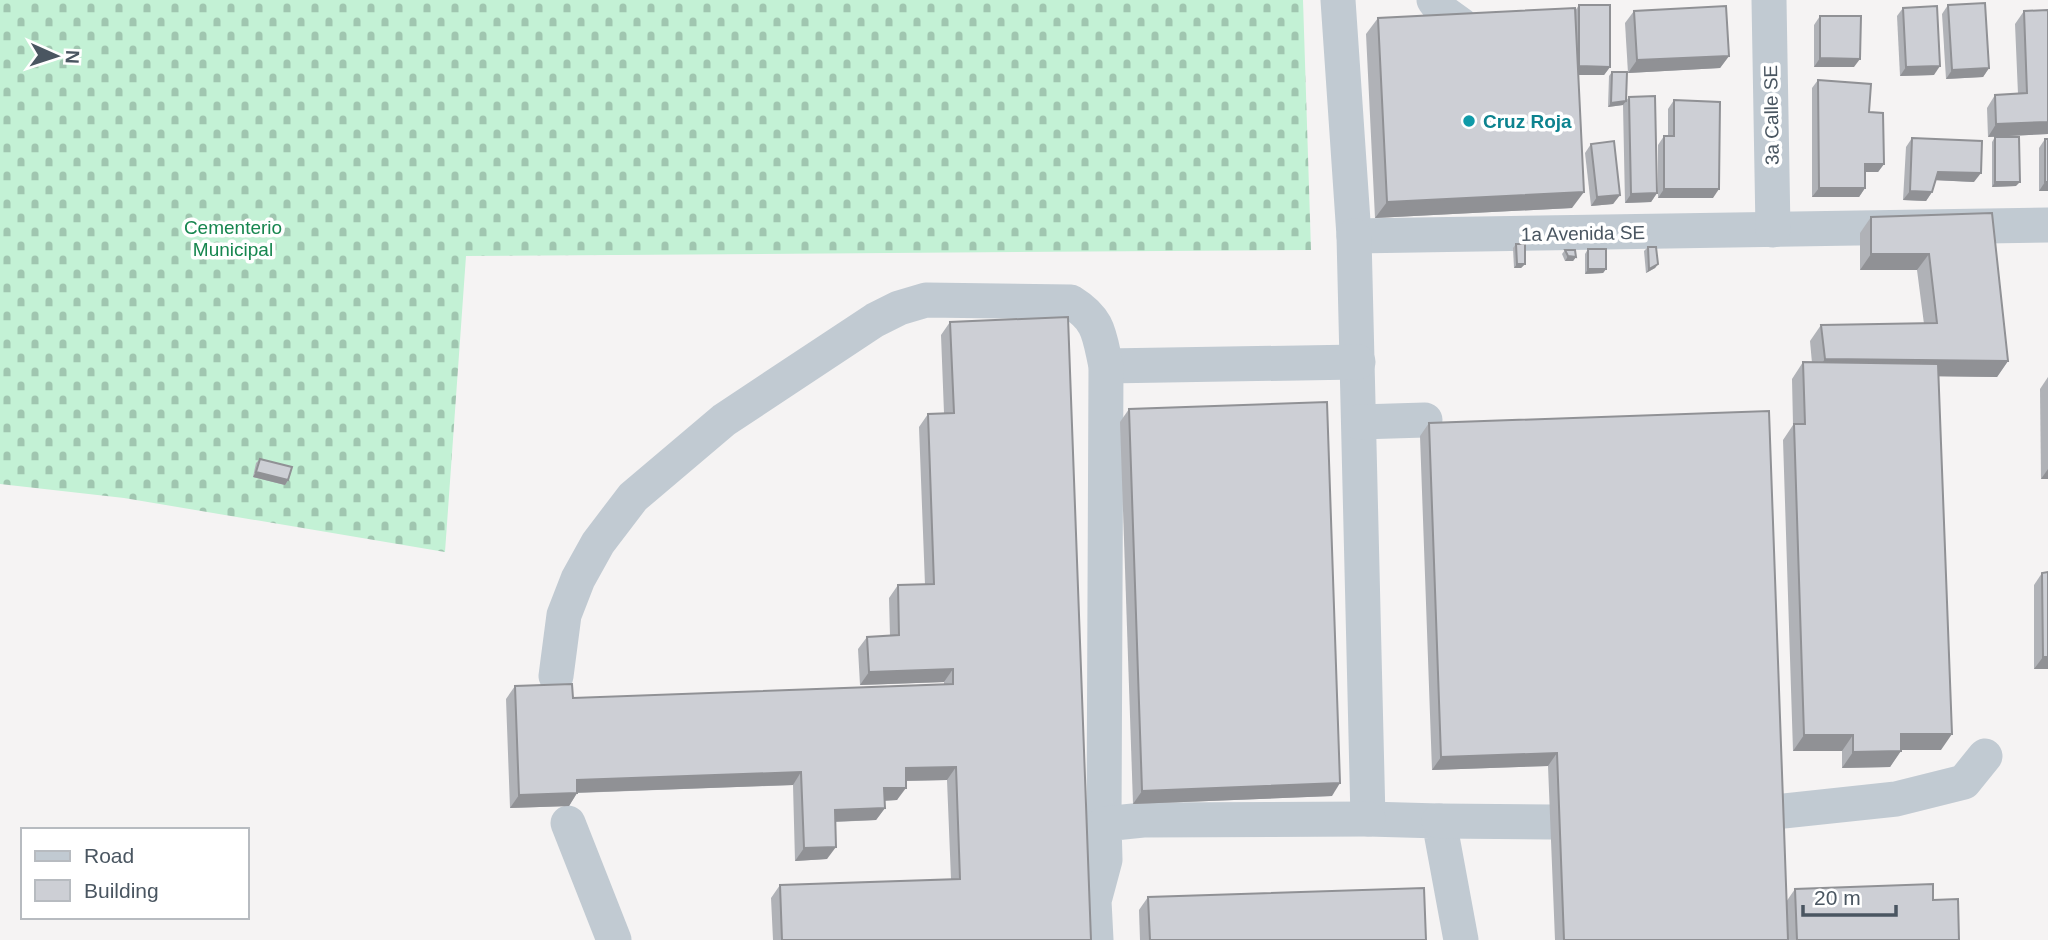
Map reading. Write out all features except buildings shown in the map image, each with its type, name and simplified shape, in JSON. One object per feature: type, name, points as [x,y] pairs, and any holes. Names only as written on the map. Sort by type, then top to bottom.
[{"type":"street","points":[[1338,0],[1354,236],[1368,819]]},
{"type":"street","points":[[1434,0],[1443,12],[1461,25]]},
{"type":"street","name":"3a Calle SE","points":[[1769,0],[1773,230]]},
{"type":"street","name":"1a Avenida SE","points":[[1354,236],[2048,225]]},
{"type":"street","points":[[556,676],[564,615],[578,579],[598,543],[633,497],[724,420],[875,320],[899,308],[926,300],[1071,302],[1088,313],[1097,327],[1106,366],[1105,860],[1094,901],[1096,940]]},
{"type":"street","points":[[1106,366],[1358,362]]},
{"type":"street","points":[[1359,422],[1425,420]]},
{"type":"street","points":[[1774,812],[1896,799],[1964,782],[1985,757]]},
{"type":"street","points":[[1104,824],[1143,820],[1368,819],[1550,822]]},
{"type":"street","points":[[1439,821],[1461,940]]},
{"type":"street","points":[[568,824],[614,940]]},
{"type":"green space","name":"Cementerio Municipal","points":[[0,0],[1303,0],[1311,250],[466,256],[445,552],[124,498],[0,484]]},
{"type":"place","name":"Cruz Roja","points":[[1469,121]]}]
